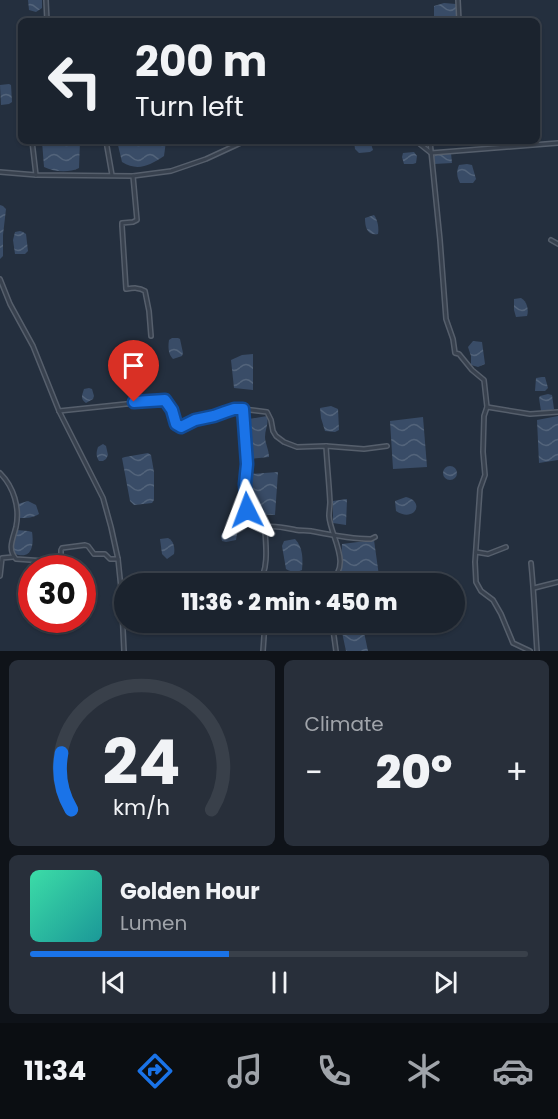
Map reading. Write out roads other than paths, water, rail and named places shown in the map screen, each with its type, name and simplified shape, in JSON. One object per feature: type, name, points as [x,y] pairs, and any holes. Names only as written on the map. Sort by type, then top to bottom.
[{"type":"street","points":[[46,0],[47,18]]},
{"type":"street","points":[[458,0],[459,18]]},
{"type":"street","points":[[420,144],[431,153],[558,143]]},
{"type":"street","points":[[32,144],[36,175]]},
{"type":"street","points":[[107,144],[112,175]]},
{"type":"street","points":[[0,172],[36,175],[133,176],[171,171],[206,159],[238,144]]},
{"type":"street","points":[[430,144],[446,319],[455,353],[459,354],[484,380],[485,475],[480,489],[476,582],[481,591],[493,600],[513,643],[531,651],[537,650],[531,563]]},
{"type":"street","points":[[133,176],[137,220],[122,223],[126,289],[136,288],[145,291],[151,336]]},
{"type":"street","points":[[551,240],[558,244]]},
{"type":"street","points":[[0,279],[10,304],[36,354],[59,411],[103,498],[119,573]]},
{"type":"street","points":[[59,411],[164,400],[172,410],[176,424],[181,427],[195,420],[234,409],[243,409],[267,412],[276,436],[297,447],[326,446],[364,449],[387,446]]},
{"type":"street","points":[[486,407],[530,414],[558,412]]},
{"type":"street","points":[[243,409],[248,513],[251,517],[264,519],[266,553],[263,573]]},
{"type":"street","points":[[326,446],[329,518],[338,544],[340,559],[337,573]]},
{"type":"street","points":[[0,473],[10,485],[15,502],[16,526],[11,547],[13,557]]},
{"type":"street","points":[[264,527],[288,527],[352,538],[371,539],[375,537]]},
{"type":"street","points":[[0,576],[2,558],[59,562],[62,548],[85,545],[94,554],[105,554],[110,559],[118,559]]},
{"type":"street","points":[[476,552],[488,554],[506,547]]},
{"type":"street","points":[[534,588],[558,582]]},
{"type":"street","points":[[124,633],[124,651]]},
{"type":"street","points":[[263,651],[264,633]]},
{"type":"street","points":[[334,633],[336,651]]},
{"type":"water","points":[[28,0],[42,0],[42,8],[36,12],[29,10]]},
{"type":"water","points":[[444,3],[456,4],[457,18],[434,18],[434,6]]},
{"type":"water","points":[[0,85],[11,85],[12,102],[1,105]]},
{"type":"water","points":[[42,144],[80,144],[79,168],[61,171],[44,167]]},
{"type":"water","points":[[118,144],[166,144],[164,156],[154,162],[133,167],[122,162]]},
{"type":"water","points":[[354,144],[371,144],[373,150],[359,153]]},
{"type":"water","points":[[414,152],[417,156],[416,163],[404,164],[403,153]]},
{"type":"water","points":[[451,153],[452,163],[434,164],[435,154]]},
{"type":"water","points":[[459,165],[472,165],[476,179],[473,183],[460,183],[457,174]]},
{"type":"water","points":[[0,205],[6,209],[3,256],[0,259]]},
{"type":"water","points":[[374,215],[378,225],[378,234],[371,234],[365,225],[365,218]]},
{"type":"water","points":[[20,231],[26,234],[28,251],[25,254],[15,254],[13,240],[15,232]]},
{"type":"water","points":[[521,298],[527,306],[527,316],[516,317],[514,299]]},
{"type":"water","points":[[180,339],[183,353],[182,356],[173,359],[169,348],[169,340]]},
{"type":"water","points":[[473,341],[482,342],[485,364],[478,367],[471,365],[468,347]]},
{"type":"water","points":[[253,354],[253,390],[234,388],[231,360],[242,355]]},
{"type":"water","points":[[545,377],[548,388],[545,391],[535,391],[536,378]]},
{"type":"water","points":[[84,389],[92,389],[94,396],[86,403],[82,395]]},
{"type":"water","points":[[548,394],[552,395],[554,409],[541,411],[539,398]]},
{"type":"water","points":[[331,406],[338,409],[339,430],[335,432],[325,431],[321,418],[320,408]]},
{"type":"water","points":[[267,416],[265,437],[269,457],[248,459],[249,419]]},
{"type":"water","points":[[558,416],[558,460],[539,463],[537,420]]},
{"type":"water","points":[[423,417],[427,467],[393,469],[390,421]]},
{"type":"water","points":[[103,444],[106,446],[108,455],[103,461],[99,461],[97,451],[98,447]]},
{"type":"water","points":[[148,453],[151,455],[154,472],[154,500],[152,503],[134,505],[130,501],[122,458]]},
{"type":"water","points":[[447,466],[453,466],[457,473],[453,480],[447,480],[443,476],[443,470]]},
{"type":"water","points":[[278,472],[275,515],[250,514],[250,474]]},
{"type":"water","points":[[406,497],[415,503],[416,507],[408,515],[396,511],[395,501]]},
{"type":"water","points":[[347,499],[346,525],[333,523],[333,501]]},
{"type":"water","points":[[28,501],[36,505],[39,514],[20,518],[18,504]]},
{"type":"water","points":[[17,530],[32,532],[31,550],[25,555],[15,554],[14,535]]},
{"type":"water","points":[[231,531],[237,534],[236,540],[222,541],[222,533]]},
{"type":"water","points":[[168,538],[173,543],[174,554],[167,559],[162,554],[160,539]]},
{"type":"water","points":[[295,539],[301,549],[302,562],[302,570],[296,572],[286,569],[282,546],[284,541]]},
{"type":"water","points":[[374,540],[379,573],[339,573],[342,544]]},
{"type":"water","points":[[342,633],[364,633],[368,651],[346,651]]}]
